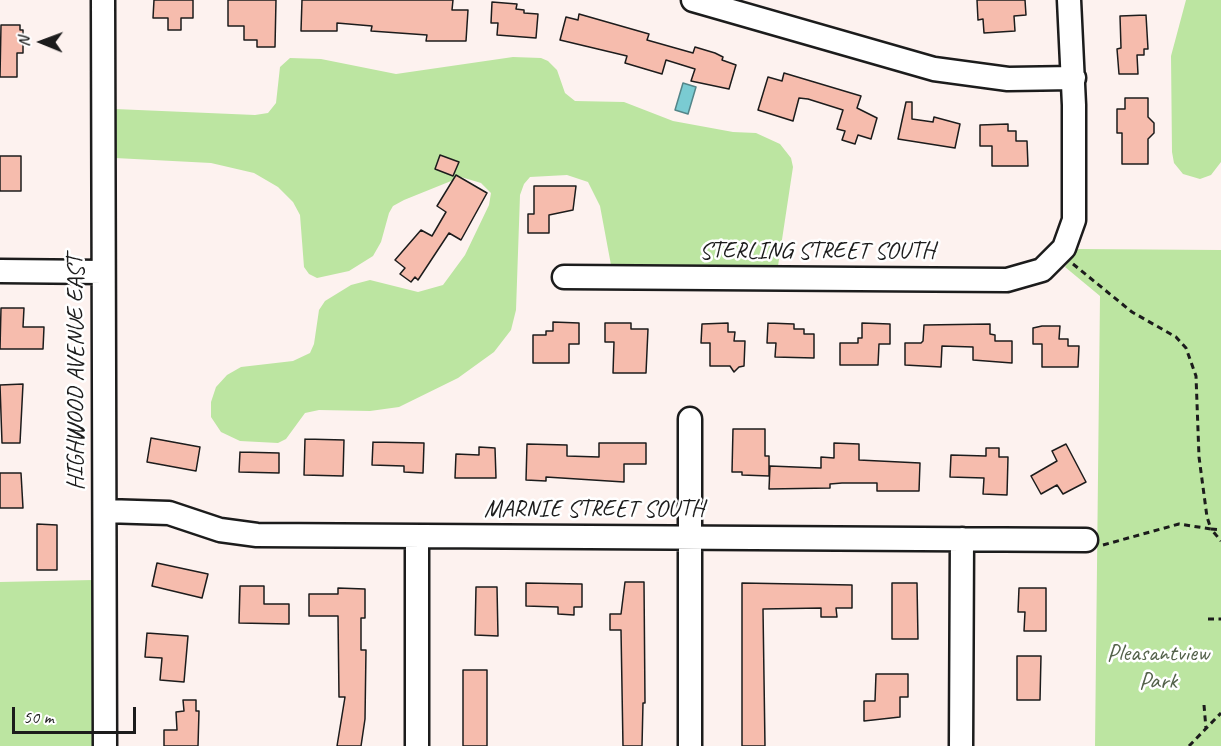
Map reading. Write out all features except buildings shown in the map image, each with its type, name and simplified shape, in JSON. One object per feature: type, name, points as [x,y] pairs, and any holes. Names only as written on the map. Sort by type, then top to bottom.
[{"type":"street","name":"HIGHWOOD AVENUE EAST","points":[[103,0],[105,746]]},
{"type":"street","points":[[693,0],[765,10],[906,63],[956,73],[1021,80],[1074,78]]},
{"type":"street","points":[[1061,253],[1070,236],[1074,220],[1074,78],[1069,0]]},
{"type":"street","name":"STERLING STREET SOUTH","points":[[564,277],[1007,280],[1042,270],[1061,253]]},
{"type":"street","points":[[0,272],[103,272]]},
{"type":"street","points":[[690,419],[690,746]]},
{"type":"street","name":"MARNIE STREET SOUTH","points":[[105,511],[169,513],[220,530],[256,535],[1086,540]]},
{"type":"street","points":[[417,536],[417,746]]},
{"type":"street","points":[[961,746],[962,539]]},
{"type":"path","points":[[1061,253],[1132,312],[1176,337],[1186,348],[1196,380],[1200,474],[1211,529],[1221,541]]},
{"type":"path","points":[[1086,540],[1109,545],[1173,524],[1221,530]]},
{"type":"path","points":[[1208,619],[1221,620]]},
{"type":"path","points":[[1204,705],[1206,729]]},
{"type":"path","points":[[1189,746],[1221,713]]},
{"type":"green space","points":[[1186,0],[1221,0],[1221,162],[1211,175],[1200,179],[1183,174],[1174,163],[1172,152],[1171,56]]},
{"type":"green space","points":[[513,57],[541,58],[548,61],[557,70],[565,93],[575,101],[624,102],[673,121],[733,132],[756,133],[780,144],[791,158],[793,167],[778,266],[611,265],[600,206],[588,182],[567,175],[530,177],[524,184],[520,195],[516,310],[511,330],[494,352],[458,378],[399,407],[370,411],[319,410],[305,413],[286,439],[278,443],[240,441],[221,432],[211,417],[211,402],[216,387],[227,375],[241,367],[293,361],[310,353],[314,344],[319,310],[325,301],[351,285],[370,280],[418,292],[443,285],[465,255],[489,205],[491,193],[481,183],[461,177],[404,200],[393,206],[389,213],[381,242],[373,256],[349,271],[317,278],[309,274],[304,267],[300,215],[293,202],[278,187],[254,173],[211,163],[115,158],[115,109],[255,115],[268,113],[276,103],[280,67],[290,58],[321,59],[396,74]]},
{"type":"green space","name":"Pleasantview Park","points":[[1078,249],[1221,250],[1221,746],[1095,746],[1100,296],[1065,267]]},
{"type":"green space","points":[[93,580],[93,746],[0,746],[0,582]]},
{"type":"water","points":[[683,83],[696,87],[688,114],[675,110]]}]
